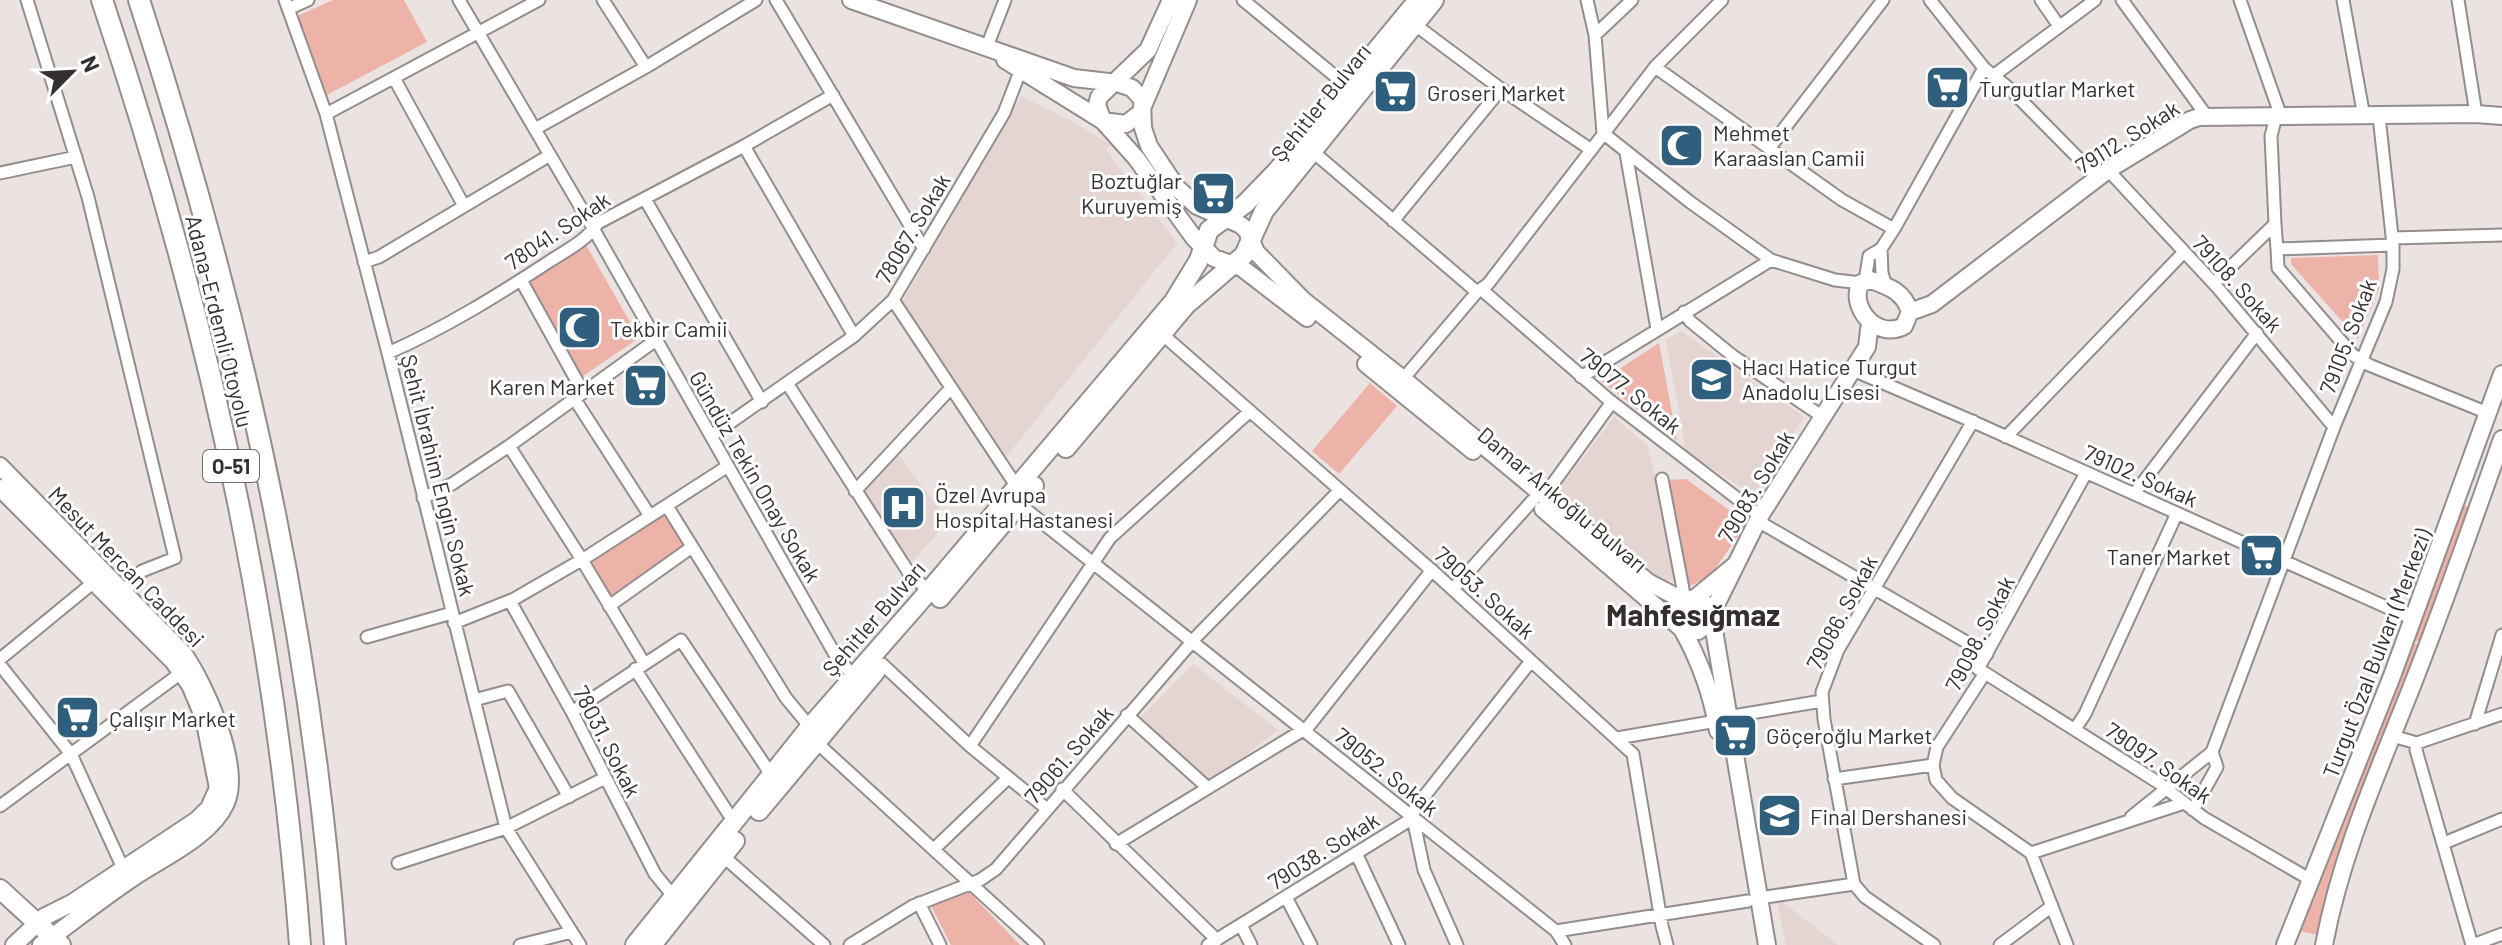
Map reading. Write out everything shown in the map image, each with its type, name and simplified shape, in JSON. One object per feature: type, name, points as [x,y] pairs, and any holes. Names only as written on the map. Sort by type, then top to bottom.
[{"type":"highway","name":"Adana-Erdemli Otoyolu","points":[[102,0],[171,222],[196,311],[227,445],[260,617],[284,786],[300,945]]},
{"type":"highway","name":"Adana-Erdemli Otoyolu","points":[[139,0],[215,251],[269,480],[313,740],[335,945]]},
{"type":"main road","points":[[851,0],[1023,64],[1074,78],[1132,88],[1142,99],[1143,128],[1149,146],[1177,188],[1197,206],[1241,225],[1251,239],[1244,255],[1231,265],[1221,263],[1202,246],[1136,158],[1103,121],[1023,64]]},
{"type":"main road","points":[[1103,121],[1097,105],[1099,97],[1148,50],[1171,0]]},
{"type":"main road","points":[[1103,121],[1126,124],[1137,118],[1188,0]]},
{"type":"main road","name":"Şehitler Bulvarı","points":[[1225,218],[1245,204],[1270,178],[1418,0]]},
{"type":"main road","name":"Şehitler Bulvarı","points":[[1251,239],[1264,211],[1434,0]]},
{"type":"main road","name":"79112. Sokak","points":[[1910,312],[1932,304],[2103,174],[2160,137],[2199,117],[2502,116]]},
{"type":"main road","points":[[1202,246],[1209,230],[1225,218]]},
{"type":"main road","name":"Damar Arıkoğlu Bulvarı","points":[[1251,239],[1261,259],[1303,300],[1403,379],[1682,629],[1722,719]]},
{"type":"main road","name":"Şehitler Bulvarı","points":[[635,945],[772,776],[882,664],[1174,301],[1195,268],[1202,246]]},
{"type":"main road","name":"Şehitler Bulvarı","points":[[652,945],[723,856],[855,677],[1194,297],[1231,265]]},
{"type":"main road","name":"Damar Arıkoğlu Bulvarı","points":[[1231,265],[1242,268],[1276,293],[1648,582],[1673,595],[1689,594]]},
{"type":"main road","points":[[1871,280],[1901,294],[1910,312],[1904,326],[1867,347],[1870,322],[1862,287],[1871,280]]},
{"type":"main road","points":[[1870,322],[1880,330],[1891,331]]},
{"type":"main road","name":"79083. Sokak","points":[[1710,615],[1760,516],[1867,347]]},
{"type":"main road","name":"Turgut Özal Bulvarı (Merkezi)","points":[[2285,945],[2413,619],[2502,374]]},
{"type":"main road","name":"Turgut Özal Bulvarı (Merkezi)","points":[[2324,945],[2344,861],[2502,439]]},
{"type":"main road","name":"Mesut Mercan Caddesi","points":[[0,466],[120,597],[190,685],[204,718],[218,788],[209,808],[197,820],[126,875],[52,942]]},
{"type":"main road","name":"Mesut Mercan Caddesi","points":[[0,489],[94,582],[120,597],[183,653],[215,712],[230,786],[226,802],[203,831],[44,917],[14,945]]},
{"type":"main road","points":[[1689,594],[1703,602],[1710,615],[1703,629],[1692,632],[1682,629],[1677,620],[1677,610],[1689,594],[1734,566]]},
{"type":"main road","name":"Damar Arıkoğlu Bulvarı","points":[[1710,615],[1722,719],[1753,899],[1756,945]]},
{"type":"main road","points":[[0,889],[38,924],[52,942]]},
{"type":"main road","name":"Damar Arıkoğlu Bulvarı","points":[[1753,899],[1767,945]]},
{"type":"street","points":[[27,0],[88,197],[175,558],[142,571],[120,597]]},
{"type":"street","points":[[286,4],[308,0]]},
{"type":"street","name":"Gündüz Tekin Onay Sokak","points":[[459,0],[594,230],[837,658],[855,677]]},
{"type":"street","points":[[326,114],[539,0]]},
{"type":"street","points":[[603,0],[646,67]]},
{"type":"street","points":[[535,129],[646,67],[756,0]]},
{"type":"street","points":[[776,0],[924,249]]},
{"type":"street","points":[[986,49],[1005,0]]},
{"type":"street","points":[[1587,0],[1595,35],[1603,133],[1771,260],[1862,287],[1869,256],[1881,249],[1894,229],[1988,72],[2095,0]]},
{"type":"street","points":[[1595,35],[1632,0]]},
{"type":"street","points":[[1403,379],[1540,218],[1655,67],[1722,0]]},
{"type":"street","points":[[1770,147],[1883,0]]},
{"type":"street","name":"79108. Sokak","points":[[1930,0],[1988,72],[2103,174],[2214,283],[2334,427]]},
{"type":"street","points":[[2041,0],[2059,26]]},
{"type":"street","points":[[2122,0],[2203,111],[2199,117]]},
{"type":"street","points":[[2240,0],[2278,108],[2271,136],[2278,268],[2351,353],[2361,360],[2488,413]]},
{"type":"street","name":"79105. Sokak","points":[[2189,806],[2217,767],[2212,752],[2334,427],[2386,302],[2393,269],[2393,241],[2372,116],[2343,0]]},
{"type":"street","points":[[2458,0],[2476,114]]},
{"type":"street","points":[[1247,1],[1347,86]]},
{"type":"street","name":"Şehit İbrahim Engin Sokak","points":[[286,4],[326,114],[506,828],[580,945]]},
{"type":"street","points":[[1414,24],[1501,89],[1590,149]]},
{"type":"street","name":"78067. Sokak","points":[[711,436],[854,336],[893,300],[1004,113],[1023,64]]},
{"type":"street","points":[[1655,67],[1842,200],[1894,229]]},
{"type":"street","points":[[394,78],[464,206]]},
{"type":"street","points":[[1393,221],[1501,89]]},
{"type":"street","name":"78041. Sokak","points":[[388,353],[421,338],[521,280],[594,230],[598,223],[833,95]]},
{"type":"street","points":[[744,146],[854,336]]},
{"type":"street","name":"79077. Sokak","points":[[1311,150],[1581,377],[1760,516],[1765,525],[1987,654]]},
{"type":"street","points":[[1626,153],[1657,329]]},
{"type":"street","points":[[364,262],[379,257],[550,155]]},
{"type":"street","points":[[0,173],[76,157]]},
{"type":"street","points":[[645,199],[762,402]]},
{"type":"street","points":[[2214,283],[2275,224]]},
{"type":"street","points":[[2277,249],[2502,235]]},
{"type":"street","points":[[1881,249],[1886,286]]},
{"type":"street","points":[[2006,437],[2184,252]]},
{"type":"street","points":[[1581,377],[1771,260]]},
{"type":"street","points":[[521,280],[579,395],[650,516]]},
{"type":"street","name":"79052. Sokak","points":[[893,300],[1018,496],[1093,563],[1191,643],[1556,931],[1565,945]]},
{"type":"street","points":[[1684,312],[1690,321],[1733,356],[1823,417]]},
{"type":"street","points":[[2134,494],[2257,333]]},
{"type":"street","name":"79053. Sokak","points":[[1162,334],[1432,570],[1633,754],[1667,945]]},
{"type":"street","points":[[423,498],[452,484],[509,446],[656,340]]},
{"type":"street","name":"79102. Sokak","points":[[1853,370],[2413,619]]},
{"type":"street","points":[[787,383],[909,573],[929,591]]},
{"type":"street","points":[[855,491],[950,389]]},
{"type":"street","points":[[1453,589],[1538,498],[1612,402]]},
{"type":"street","points":[[970,746],[1110,538],[1249,412]]},
{"type":"street","name":"79086. Sokak","points":[[1854,884],[1834,779],[1822,692],[1838,650],[1973,421]]},
{"type":"street","points":[[509,446],[609,606],[640,666],[728,813],[736,821]]},
{"type":"street","points":[[367,637],[453,618],[510,601],[581,561],[728,466]]},
{"type":"street","name":"79098. Sokak","points":[[1933,765],[1937,747],[1985,673],[1978,669],[2086,473]]},
{"type":"street","points":[[1662,479],[1689,594]]},
{"type":"street","name":"79061. Sokak","points":[[856,943],[919,903],[980,880],[996,869],[1191,643],[1340,490]]},
{"type":"street","points":[[667,506],[786,698],[813,735],[1038,945]]},
{"type":"street","points":[[2075,729],[2085,714],[2177,513]]},
{"type":"street","points":[[609,606],[692,547]]},
{"type":"street","points":[[1116,844],[1303,729],[1432,570]]},
{"type":"street","points":[[94,582],[0,664],[71,754],[126,875]]},
{"type":"street","name":"78031. Sokak","points":[[510,601],[572,712],[655,874],[674,897]]},
{"type":"street","points":[[2475,724],[2502,635]]},
{"type":"street","points":[[572,712],[681,640],[772,776]]},
{"type":"street","name":"79038. Sokak","points":[[1212,942],[1413,818],[1415,808],[1531,661]]},
{"type":"street","points":[[882,664],[970,746],[1047,809]]},
{"type":"street","points":[[0,806],[181,673]]},
{"type":"street","name":"79097. Sokak","points":[[1985,673],[2166,788],[2189,806],[2311,880]]},
{"type":"street","points":[[474,700],[508,691],[569,797]]},
{"type":"street","points":[[1617,738],[1822,701]]},
{"type":"street","points":[[2392,736],[2417,743],[2502,714]]},
{"type":"street","points":[[1127,715],[1208,788]]},
{"type":"street","points":[[2417,743],[2416,750],[2472,945],[2502,934]]},
{"type":"street","points":[[2117,826],[2212,752]]},
{"type":"street","points":[[1834,779],[1933,765],[1936,780],[1952,798],[2031,853],[2067,945]]},
{"type":"street","points":[[398,863],[506,828],[605,778]]},
{"type":"street","points":[[934,849],[1008,778]]},
{"type":"street","points":[[1062,789],[1212,942]]},
{"type":"street","points":[[2031,853],[2189,806]]},
{"type":"street","points":[[1413,818],[1424,870],[1457,945]]},
{"type":"street","points":[[2444,843],[2502,819]]},
{"type":"street","points":[[1356,853],[1399,945]]},
{"type":"street","points":[[723,856],[824,945]]},
{"type":"street","points":[[1556,931],[1854,884],[1865,897],[1934,945]]},
{"type":"street","points":[[1286,897],[1311,945]]},
{"type":"street","points":[[919,903],[940,945]]},
{"type":"street","points":[[2000,945],[2052,906]]},
{"type":"street","points":[[1241,925],[1251,945]]},
{"type":"street","points":[[520,945],[572,932]]},
{"type":"shaded area","points":[[333,0],[404,0],[427,42],[327,95],[295,17]]},
{"type":"shaded area","points":[[1021,96],[1072,121],[1111,145],[1106,150],[1177,243],[1002,462],[902,302]]},
{"type":"shaded area","points":[[586,245],[639,338],[580,378],[524,284]]},
{"type":"shaded area","points":[[2378,255],[2379,289],[2358,339],[2291,264],[2291,258]]},
{"type":"shaded area","name":"Hacı Hatice Turgut Anadolu Lisesi","points":[[1681,331],[1804,417],[1754,496],[1686,451],[1666,340]]},
{"type":"shaded area","points":[[1659,343],[1677,440],[1601,381]]},
{"type":"shaded area","points":[[1370,383],[1397,406],[1339,474],[1312,451]]},
{"type":"shaded area","points":[[1614,417],[1648,446],[1679,579],[1663,581],[1557,492]]},
{"type":"shaded area","name":"Özel Avrupa Hospital Hastanesi","points":[[896,451],[948,521],[910,564],[862,493]]},
{"type":"shaded area","points":[[1686,479],[1747,523],[1710,576],[1688,587],[1665,480]]},
{"type":"shaded area","points":[[2463,505],[2469,507],[2420,642],[2414,640]]},
{"type":"shaded area","points":[[664,509],[686,545],[610,596],[587,559]]},
{"type":"shaded area","points":[[2413,643],[2419,645],[2348,824],[2318,935],[2300,931]]},
{"type":"shaded area","points":[[1193,664],[1278,730],[1210,784],[1139,719]]},
{"type":"shaded area","points":[[965,888],[1020,945],[951,945],[930,904]]},
{"type":"shaded area","points":[[1776,897],[1838,945],[1786,945]]},
{"type":"place","name":"Turgutlar Market","points":[[1948,88]]},
{"type":"place","name":"Groseri Market","points":[[1396,92]]},
{"type":"place","name":"Mehmet Karaaslan Camii","points":[[1682,145]]},
{"type":"place","name":"Boztuğlar Kuruyemiş","points":[[1213,193]]},
{"type":"place","name":"Tekbir Camii","points":[[579,328]]},
{"type":"place","name":"Hacı Hatice Turgut Anadolu Lisesi","points":[[1711,379]]},
{"type":"place","name":"Karen Market","points":[[646,386]]},
{"type":"place","name":"Özel Avrupa Hospital Hastanesi","points":[[904,507]]},
{"type":"place","name":"Taner Market","points":[[2262,556]]},
{"type":"place","name":"Çalışır Market","points":[[78,718]]},
{"type":"place","name":"Göçeroğlu Market","points":[[1735,735]]},
{"type":"place","name":"Final Dershanesi","points":[[1779,816]]},
{"type":"district","name":"Mahfesığmaz","points":[[1693,614]]}]
